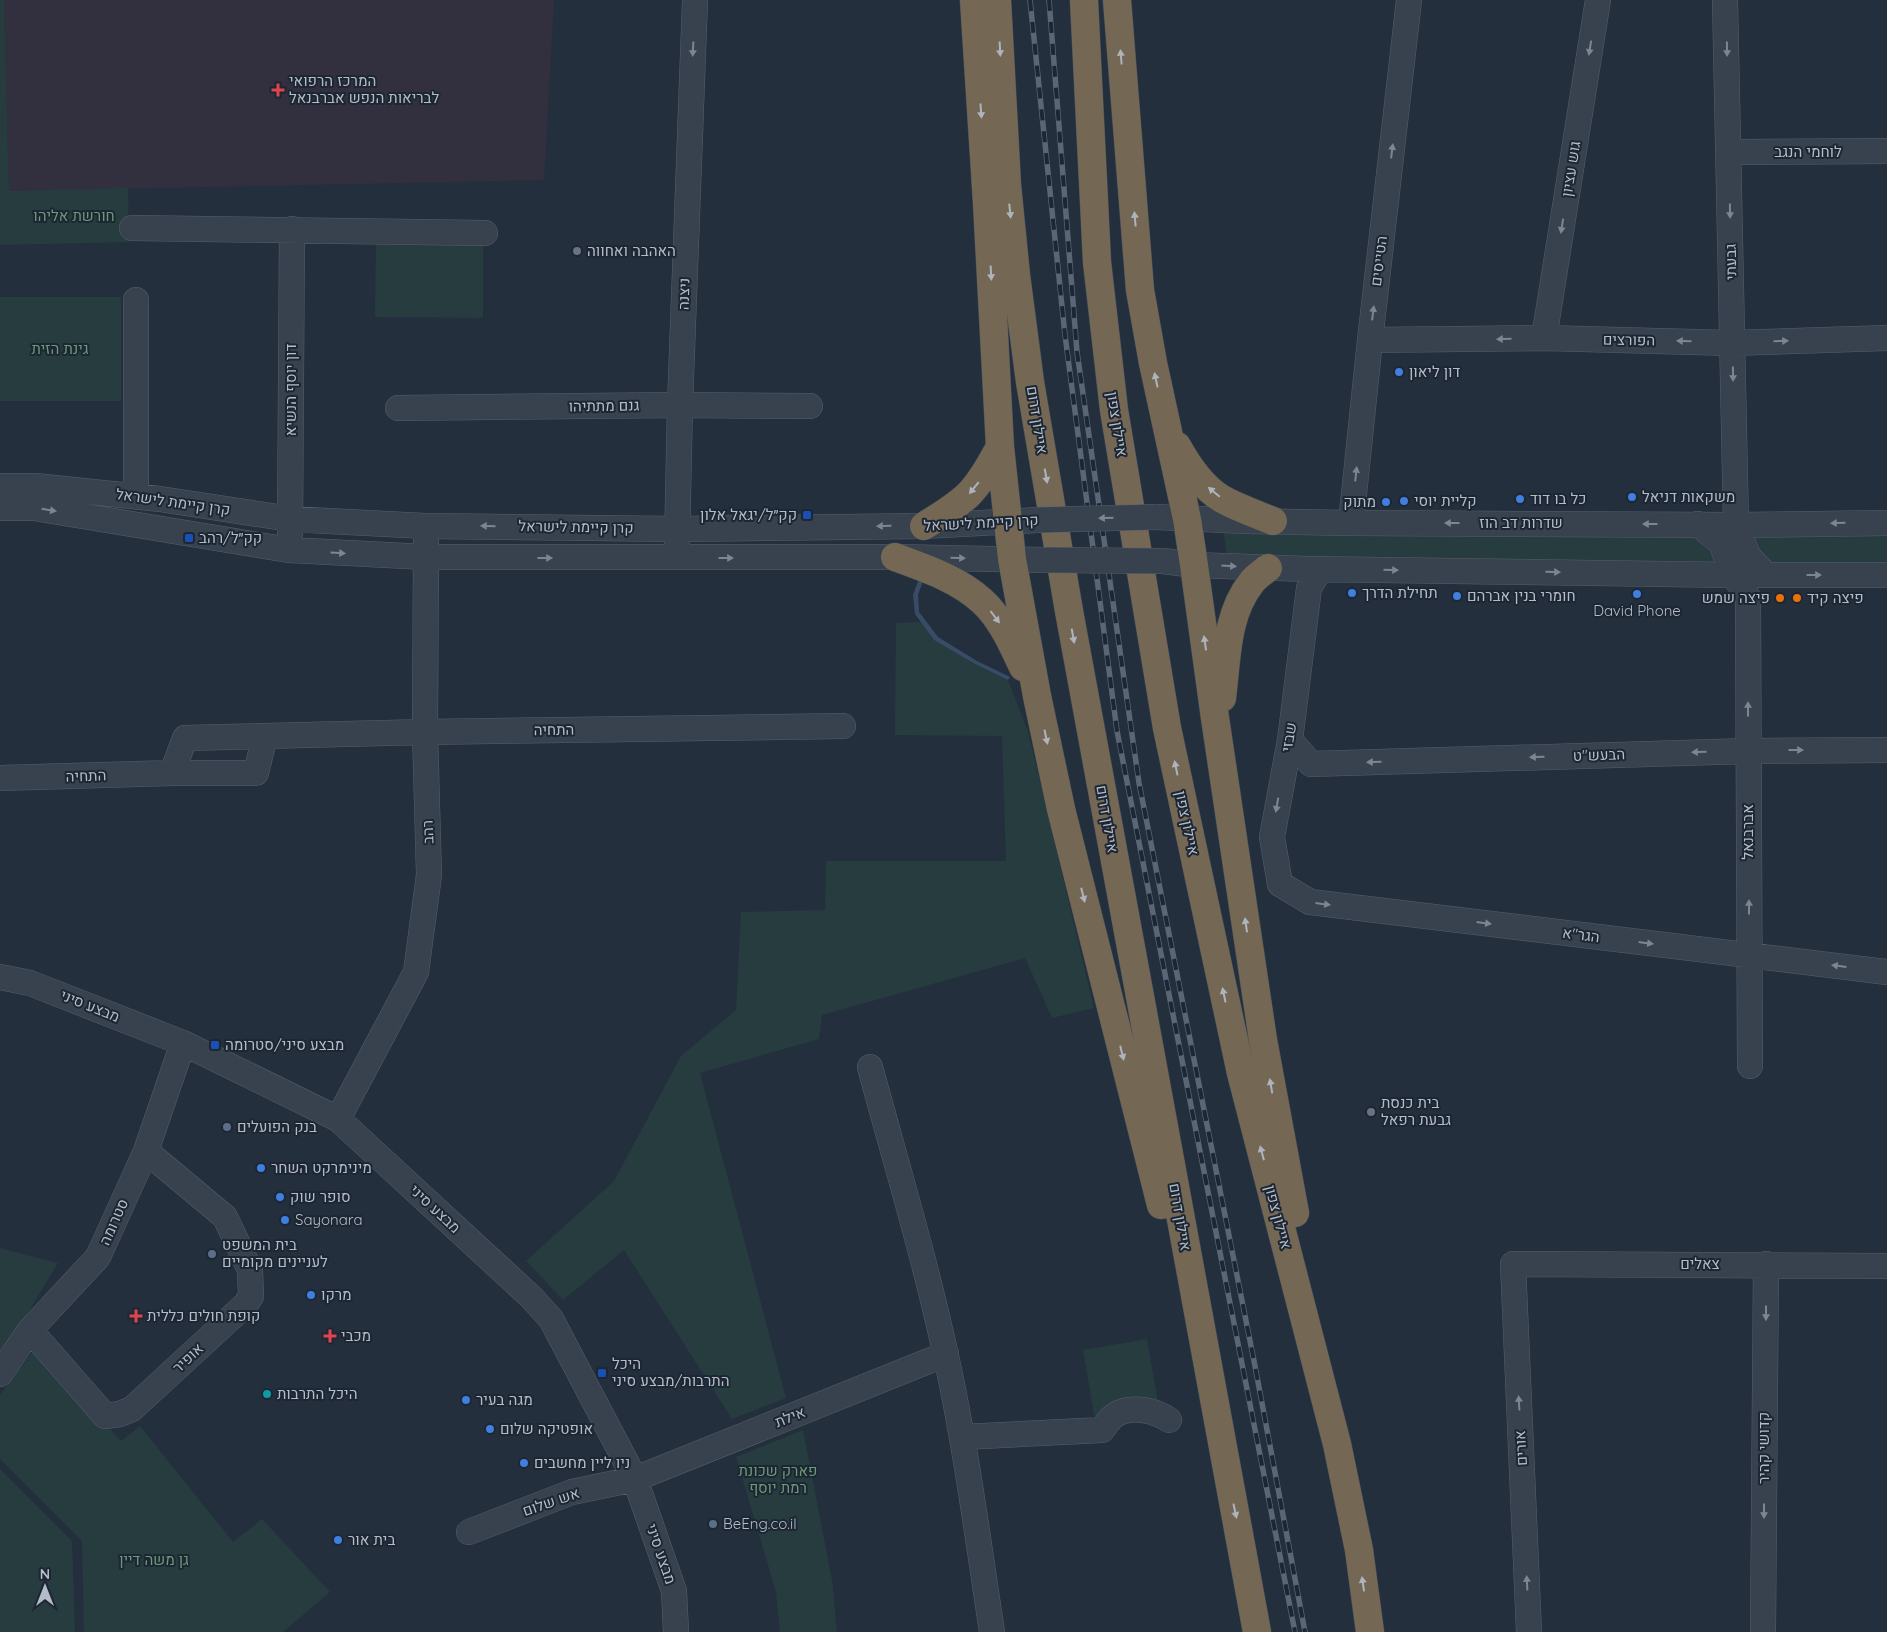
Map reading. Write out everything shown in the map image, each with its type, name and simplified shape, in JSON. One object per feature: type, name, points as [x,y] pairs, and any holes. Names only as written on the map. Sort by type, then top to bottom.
[{"type":"highway","points":[[974,0],[988,202],[1000,447],[1012,559],[1037,696],[1061,809],[1225,1463]]},
{"type":"highway","name":"איילון דרום","points":[[997,0],[1007,185],[1030,382],[1072,630],[1225,1463],[1246,1562],[1258,1632]]},
{"type":"highway","name":"איילון צפון","points":[[1084,0],[1097,262],[1114,410],[1167,728],[1241,1073],[1337,1444],[1359,1550],[1370,1632]]},
{"type":"highway","points":[[1117,0],[1140,290],[1166,428],[1187,518],[1263,1040],[1337,1444]]},
{"type":"highway","points":[[1166,428],[1188,465],[1201,481],[1222,498],[1273,521]]},
{"type":"highway","points":[[924,526],[953,508],[970,493],[985,473],[1000,447]]},
{"type":"highway","points":[[895,558],[936,572],[967,589],[983,602],[1004,628],[1037,696]]},
{"type":"highway","points":[[1218,736],[1231,622],[1238,603],[1252,581],[1281,568]]},
{"type":"street","name":"ניצנה","points":[[677,558],[680,405],[695,0]]},
{"type":"street","name":"הטייסים","points":[[1351,523],[1409,0]]},
{"type":"street","name":"גוש עציון","points":[[1544,338],[1598,0]]},
{"type":"street","name":"גבעתי","points":[[1725,0],[1736,525],[1748,556],[1766,575]]},
{"type":"street","name":"לוחמי הנגב","points":[[1729,152],[1887,152]]},
{"type":"street","points":[[132,228],[485,233]]},
{"type":"street","name":"דון יוסף הנשיא","points":[[289,550],[292,229]]},
{"type":"street","points":[[136,300],[136,496]]},
{"type":"street","name":"הפורצים","points":[[1370,340],[1544,338],[1732,342],[1887,338]]},
{"type":"street","name":"גנם מתתיהו","points":[[398,408],[680,405],[810,406]]},
{"type":"street","name":"קרן קיימת לישראל","points":[[0,486],[35,486],[136,496],[290,519],[425,526],[677,528],[924,526],[1008,521],[1155,517]]},
{"type":"street","name":"קרן קיימת לישראל","points":[[0,508],[34,508],[289,550],[426,558],[895,558],[1162,561],[1194,564]]},
{"type":"street","name":"שדרות דב הוז","points":[[1155,517],[1351,523],[1736,525],[1887,522]]},
{"type":"street","points":[[1698,524],[1721,543],[1733,575],[1748,597],[1766,575]]},
{"type":"street","name":"רהב","points":[[338,1119],[416,972],[429,875],[425,732],[425,526]]},
{"type":"street","points":[[1194,564],[1281,568],[1314,579],[1887,575]]},
{"type":"street","name":"שבזי","points":[[1280,884],[1272,837],[1290,740],[1314,579]]},
{"type":"street","name":"אברבנאל","points":[[1748,597],[1750,1066]]},
{"type":"street","name":"התחיה","points":[[172,773],[185,738],[425,732],[843,726]]},
{"type":"street","name":"התחיה","points":[[0,778],[172,773],[256,773],[265,736]]},
{"type":"street","points":[[1290,740],[1311,764]]},
{"type":"street","name":"הבעש\"ט","points":[[1282,776],[1311,764],[1748,750],[1887,750]]},
{"type":"street","name":"הגר\"א","points":[[1280,884],[1310,902],[1887,972]]},
{"type":"street","name":"מבצע סיני","points":[[0,977],[30,983],[183,1043],[338,1119],[531,1297],[551,1319],[635,1479],[674,1591],[676,1632]]},
{"type":"street","name":"סטרומה","points":[[0,1374],[30,1330],[98,1257],[146,1150],[183,1043]]},
{"type":"street","points":[[870,1067],[921,1253],[946,1354],[962,1437],[992,1632]]},
{"type":"street","name":"אופיר","points":[[30,1330],[105,1416],[120,1414],[132,1409],[246,1304],[251,1296],[250,1270],[225,1217],[146,1150]]},
{"type":"street","name":"צאלים","points":[[1513,1264],[1887,1266]]},
{"type":"street","name":"אורים","points":[[1513,1264],[1529,1632]]},
{"type":"street","name":"קדושי קהיר","points":[[1763,1632],[1766,1264]]},
{"type":"street","name":"אילת","points":[[635,1479],[946,1354]]},
{"type":"street","points":[[962,1437],[1102,1430],[1115,1415],[1130,1410],[1160,1414],[1168,1420]]},
{"type":"street","name":"אש שלום","points":[[469,1532],[572,1492],[635,1479]]},
{"type":"shaded area","name":"המרכז הרפואי לבריאות הנפש אברבנאל","points":[[4,0],[554,0],[544,180],[9,191]]},
{"type":"green space","name":"חורשת אליהו","points":[[0,0],[4,0],[9,191],[128,188],[129,242],[0,245]]},
{"type":"green space","points":[[376,241],[483,242],[483,318],[375,317]]},
{"type":"green space","name":"גינת הזית","points":[[0,297],[121,297],[121,401],[0,401]]},
{"type":"green space","points":[[1222,520],[1698,524],[1733,575],[1228,566]]},
{"type":"green space","points":[[1887,523],[1887,575],[1766,575],[1736,525]]},
{"type":"green space","points":[[921,622],[934,640],[975,664],[1008,680],[1028,731],[1094,1008],[1052,1018],[1025,958],[822,1015],[819,1039],[700,1073],[786,1398],[732,1419],[624,1250],[563,1300],[526,1261],[614,1181],[681,1056],[736,1010],[741,912],[825,910],[826,861],[1006,861],[1002,736],[895,735],[896,623]]},
{"type":"green space","points":[[0,1248],[58,1263],[0,1359]]},
{"type":"green space","points":[[1147,1339],[1159,1408],[1095,1420],[1083,1350]]},
{"type":"green space","name":"גן משה דיין","points":[[36,1347],[121,1441],[140,1426],[233,1542],[262,1519],[330,1592],[283,1632],[84,1632],[82,1541],[0,1459],[0,1395]]},
{"type":"green space","name":"פארק שכונת רמת יוסף","points":[[803,1430],[832,1580],[837,1632],[780,1632],[776,1592],[736,1457]]},
{"type":"green space","points":[[0,1469],[72,1541],[75,1632],[0,1632]]},
{"type":"water","points":[[920,576],[924,578],[918,595],[919,612],[938,637],[977,661],[1010,677],[1008,680],[975,664],[934,640],[915,614],[913,595]]},
{"type":"railway","points":[[1030,0],[1065,335],[1117,731],[1295,1632]]},
{"type":"railway","points":[[1049,0],[1077,352],[1139,783],[1255,1366],[1305,1632]]},
{"type":"place","name":"המרכז הרפואי לבריאות הנפש אברבנאל","points":[[278,90]]},
{"type":"place","name":"האהבה ואחווה","points":[[577,251]]},
{"type":"place","name":"דון ליאון","points":[[1399,372]]},
{"type":"place","name":"משקאות דניאל","points":[[1632,497]]},
{"type":"place","name":"כל בו דוד","points":[[1520,499]]},
{"type":"place","name":"קליית יוסי","points":[[1404,501]]},
{"type":"place","name":"מתוק","points":[[1386,502]]},
{"type":"place","name":"קק״ל/יגאל אלון","points":[[807,515]]},
{"type":"place","name":"קק״ל/רהב","points":[[189,538]]},
{"type":"place","name":"תחילת הדרך","points":[[1352,593]]},
{"type":"place","name":"David Phone","points":[[1637,594]]},
{"type":"place","name":"חומרי בנין אברהם","points":[[1457,596]]},
{"type":"place","name":"פיצה שמש","points":[[1780,598]]},
{"type":"place","name":"פיצה קיד","points":[[1797,598]]},
{"type":"place","name":"מבצע סיני/סטרומה","points":[[215,1045]]},
{"type":"place","name":"בית כנסת גבעת רפאל","points":[[1371,1112]]},
{"type":"place","name":"בנק הפועלים","points":[[227,1127]]},
{"type":"place","name":"מינימרקט השחר","points":[[261,1168]]},
{"type":"place","name":"סופר שוק","points":[[280,1197]]},
{"type":"place","name":"Sayonara","points":[[285,1220]]},
{"type":"place","name":"בית המשפט לעניינים מקומיים","points":[[212,1254]]},
{"type":"place","name":"מרקו","points":[[311,1295]]},
{"type":"place","name":"קופת חולים כללית","points":[[136,1316]]},
{"type":"place","name":"מכבי","points":[[330,1336]]},
{"type":"place","name":"היכל התרבות/מבצע סיני","points":[[602,1373]]},
{"type":"place","name":"היכל התרבות","points":[[267,1394]]},
{"type":"place","name":"מגה בעיר","points":[[466,1400]]},
{"type":"place","name":"אופטיקה שלום","points":[[490,1429]]},
{"type":"place","name":"ניו ליין מחשבים","points":[[524,1463]]},
{"type":"place","name":"BeEng.co.il","points":[[713,1524]]},
{"type":"place","name":"בית אור","points":[[338,1540]]}]
